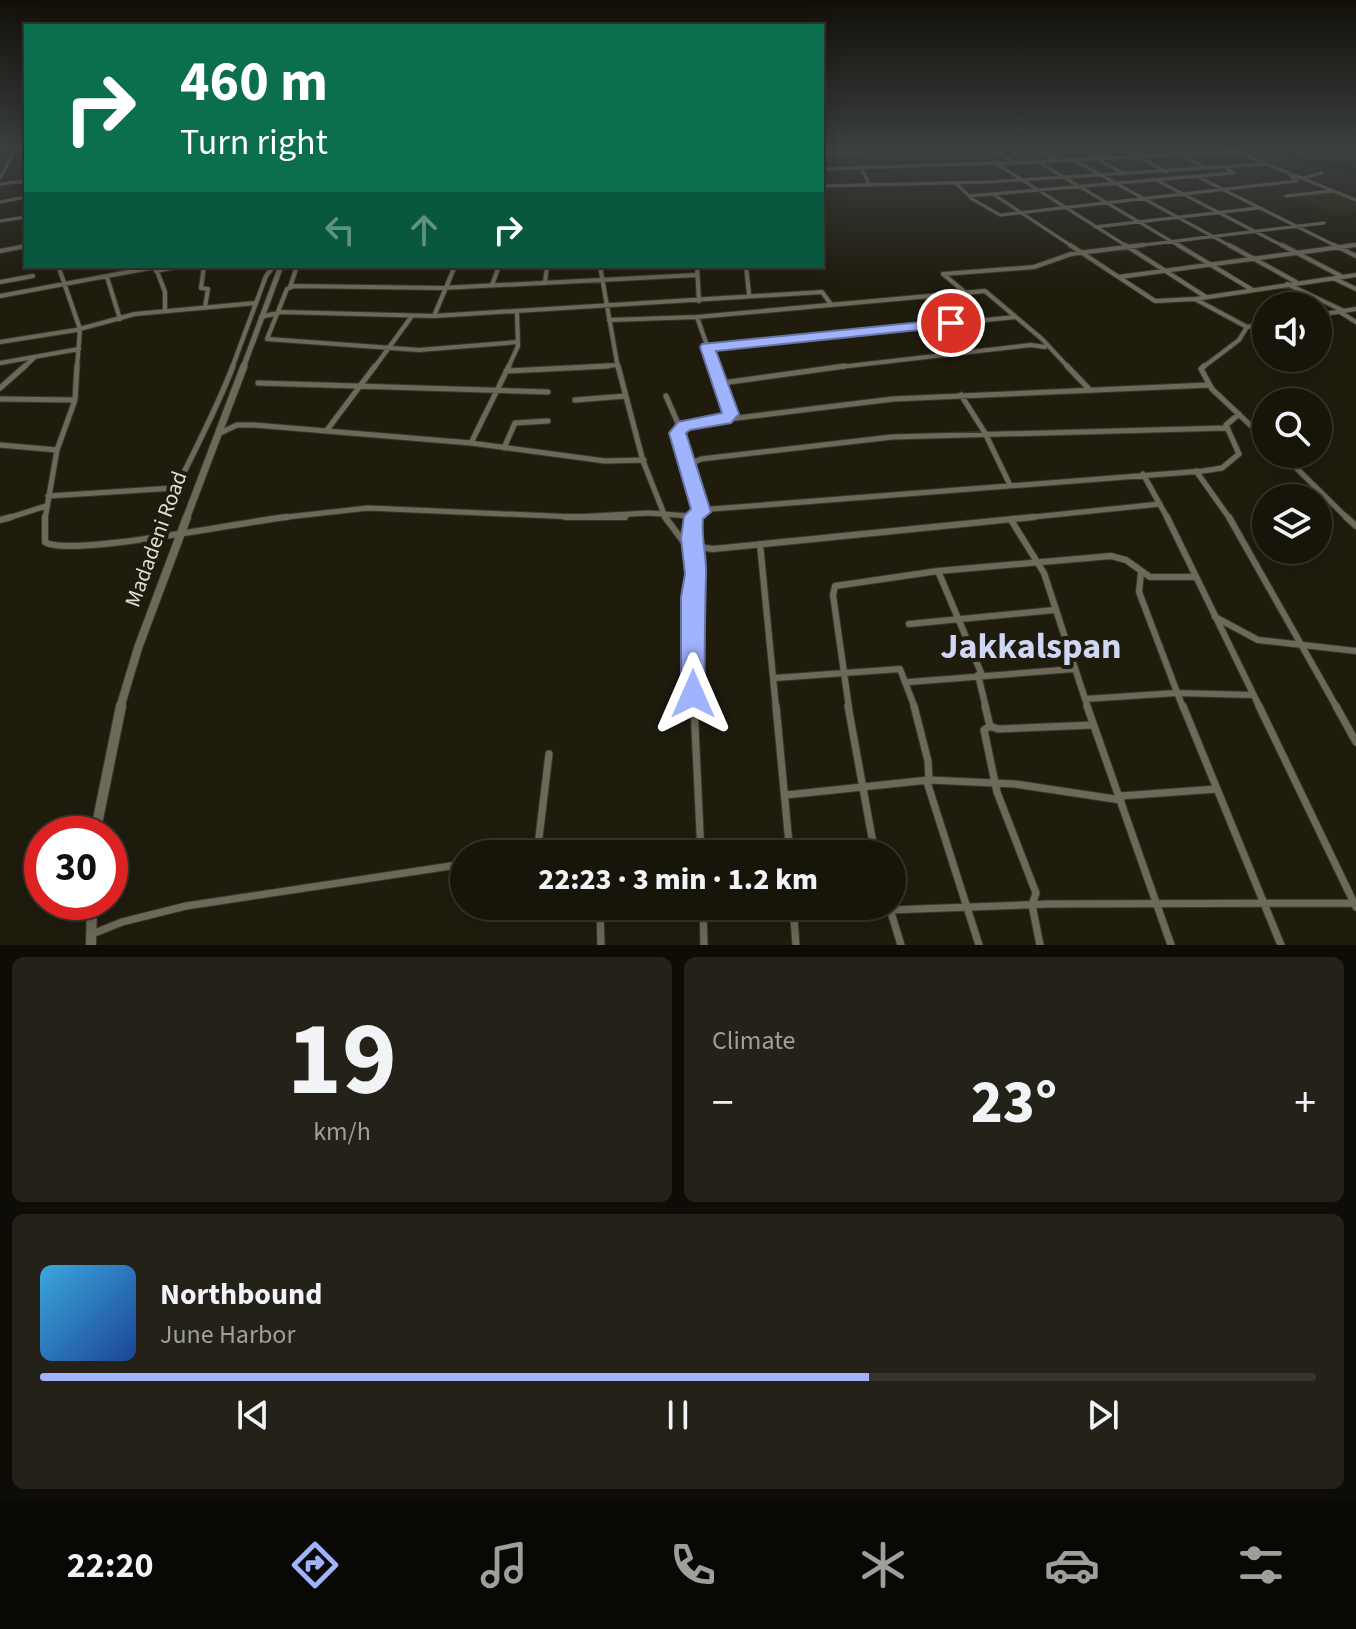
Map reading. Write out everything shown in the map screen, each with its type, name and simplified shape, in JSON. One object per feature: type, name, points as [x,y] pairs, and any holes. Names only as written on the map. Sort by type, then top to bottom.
[{"type":"street","points":[[968,196],[992,194]]},
{"type":"street","points":[[993,194],[1158,303],[1356,275]]},
{"type":"street","points":[[1042,194],[1206,297]]},
{"type":"street","points":[[1090,194],[1253,290]]},
{"type":"street","points":[[1135,194],[1297,283]]},
{"type":"street","points":[[968,196],[996,215],[1194,194]]},
{"type":"street","points":[[1231,194],[1356,256]]},
{"type":"street","points":[[1286,196],[1304,194]]},
{"type":"street","points":[[1185,195],[1342,277]]},
{"type":"street","points":[[0,202],[24,197]]},
{"type":"street","points":[[1095,227],[1259,208]]},
{"type":"street","points":[[0,221],[24,217]]},
{"type":"street","points":[[967,293],[943,274],[1034,267],[1057,256],[1324,223]]},
{"type":"street","points":[[1119,277],[1356,245]]},
{"type":"street","points":[[0,251],[24,246]]},
{"type":"street","points":[[0,296],[156,268],[165,292],[165,311]]},
{"type":"street","points":[[204,268],[201,288],[208,289],[205,307]]},
{"type":"street","points":[[153,538],[199,440],[214,416],[256,303],[273,268]]},
{"type":"street","name":"Madadeni Road","points":[[97,816],[102,782],[125,690],[179,532],[280,268]]},
{"type":"street","points":[[296,268],[268,341],[388,349],[518,342]]},
{"type":"street","points":[[434,316],[454,268]]},
{"type":"street","points":[[492,285],[498,268]]},
{"type":"street","points":[[545,282],[547,268]]},
{"type":"street","points":[[600,268],[618,365],[660,513],[675,537],[693,548],[1160,504]]},
{"type":"street","points":[[697,268],[699,301]]},
{"type":"street","points":[[746,268],[749,294]]},
{"type":"street","points":[[60,271],[80,329],[75,400],[57,450],[48,496],[43,538],[52,547],[153,538],[368,508],[575,517],[660,513],[694,516],[701,512],[1009,483],[1196,471],[1222,468],[1236,458],[1239,450],[1226,428],[1227,422],[1239,414]]},
{"type":"street","points":[[290,287],[447,288],[697,275]]},
{"type":"street","points":[[0,282],[33,276]]},
{"type":"street","points":[[107,277],[120,319]]},
{"type":"street","points":[[1332,278],[1356,289]]},
{"type":"street","points":[[1287,284],[1356,322]]},
{"type":"street","points":[[609,320],[697,317],[985,291],[1017,317],[1090,390]]},
{"type":"street","points":[[261,317],[278,313],[434,316],[699,301],[747,297],[749,294],[822,292],[830,303]]},
{"type":"street","points":[[0,304],[7,295]]},
{"type":"street","points":[[1195,299],[1247,327],[1252,326]]},
{"type":"street","points":[[0,342],[165,311],[256,303]]},
{"type":"street","points":[[1332,313],[1356,309]]},
{"type":"street","points":[[471,443],[518,342],[517,312]]},
{"type":"street","points":[[327,431],[412,316]]},
{"type":"street","points":[[697,317],[722,383],[730,414],[725,420]]},
{"type":"street","points":[[707,347],[1017,317]]},
{"type":"street","points":[[1247,327],[1246,333],[1228,350],[1202,365],[1209,385],[1252,427]]},
{"type":"street","points":[[722,383],[897,358],[1031,345],[1046,347]]},
{"type":"street","points":[[0,363],[79,349]]},
{"type":"street","points":[[0,388],[35,357]]},
{"type":"street","points":[[506,371],[618,365]]},
{"type":"street","points":[[258,383],[548,392]]},
{"type":"street","points":[[680,428],[834,404],[961,395],[1209,385]]},
{"type":"street","points":[[961,395],[985,433],[1009,483]]},
{"type":"street","points":[[575,400],[626,396]]},
{"type":"street","points":[[666,396],[680,428],[678,436],[701,512]]},
{"type":"street","points":[[0,399],[75,400]]},
{"type":"street","points":[[504,448],[515,423],[548,421]]},
{"type":"street","points":[[199,440],[241,425],[471,443],[605,461],[644,460]]},
{"type":"street","points":[[687,466],[701,459],[866,440],[985,433],[1226,428]]},
{"type":"street","points":[[0,445],[57,450]]},
{"type":"street","points":[[1296,468],[1356,526]]},
{"type":"street","points":[[1196,471],[1232,521],[1356,742]]},
{"type":"street","points":[[906,908],[1355,904],[1160,504],[1142,473]]},
{"type":"street","points":[[48,496],[175,488]]},
{"type":"street","points":[[0,520],[47,505]]},
{"type":"street","points":[[694,516],[693,694],[700,840]]},
{"type":"street","points":[[1011,520],[1039,563],[1171,945]]},
{"type":"street","points":[[760,544],[789,840]]},
{"type":"street","points":[[872,840],[842,672],[833,595],[835,586],[850,581],[938,571],[1114,556],[1156,579],[1196,577]]},
{"type":"street","points":[[938,571],[960,618],[980,675],[990,726]]},
{"type":"street","points":[[1141,573],[1141,598],[1176,693],[1281,945]]},
{"type":"street","points":[[909,624],[1054,610]]},
{"type":"street","points":[[1214,616],[1258,640],[1356,651]]},
{"type":"street","points":[[775,678],[898,668],[909,682],[910,697],[929,762],[928,781],[979,945]]},
{"type":"street","points":[[909,682],[1074,669]]},
{"type":"street","points":[[1085,699],[1176,693],[1253,695]]},
{"type":"street","points":[[990,726],[998,729],[1093,725]]},
{"type":"street","points":[[990,726],[984,730],[995,783],[1036,893],[1032,905],[1040,945]]},
{"type":"street","points":[[537,840],[549,754]]},
{"type":"street","points":[[786,795],[928,781],[995,783],[1120,798],[1217,789]]},
{"type":"street","points":[[91,940],[122,922],[186,906],[450,866]]},
{"type":"street","points":[[91,940],[92,920]]},
{"type":"street","points":[[600,920],[601,945]]},
{"type":"street","points":[[703,920],[704,945]]},
{"type":"street","points":[[794,920],[796,945]]},
{"type":"street","points":[[893,920],[901,945]]},
{"type":"shaded area","points":[[1341,194],[1356,200],[1356,211],[1338,216],[1289,196]]},
{"type":"district","name":"Jakkalspan","points":[[1031,646]]},
{"type":"route","points":[[693,694],[695,618],[692,597],[696,574],[691,538],[694,516],[701,512],[678,433],[684,425],[725,420],[730,414],[722,383],[707,347],[951,323]]}]
